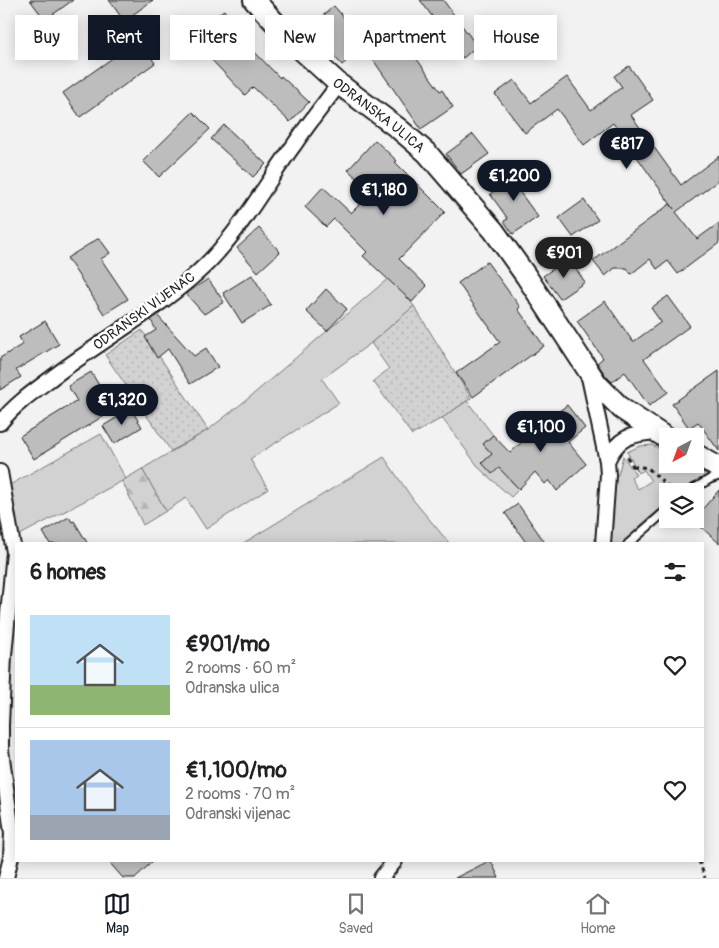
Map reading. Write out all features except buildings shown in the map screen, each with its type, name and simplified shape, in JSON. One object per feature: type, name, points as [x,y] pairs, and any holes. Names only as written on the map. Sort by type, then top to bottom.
[{"type":"street","name":"ODRANSKA ULICA","points":[[254,0],[294,43],[340,84],[420,147],[451,179],[500,238],[597,384],[622,409],[659,434]]},
{"type":"street","name":"ODRANSKI VIJENAC","points":[[0,423],[8,413],[34,391],[165,299],[197,273],[251,211],[293,145],[340,84]]},
{"type":"street","points":[[588,372],[607,461],[608,476],[603,542]]},
{"type":"street","points":[[607,461],[612,449],[629,436],[659,436]]},
{"type":"street","points":[[704,459],[719,468]]},
{"type":"street","points":[[0,472],[14,552],[4,654],[1,725],[1,750],[12,833],[11,857],[7,871],[14,878]]},
{"type":"street","points":[[381,878],[395,862]]},
{"type":"lane","points":[[703,483],[719,476]]},
{"type":"lane","points":[[630,542],[659,517]]},
{"type":"path","points":[[622,450],[636,472]]},
{"type":"path","points":[[633,466],[648,468],[664,483]]},
{"type":"path","points":[[699,862],[705,878]]},
{"type":"green space","points":[[391,276],[414,306],[371,343],[322,379],[339,403],[250,459],[268,489],[206,529],[186,498],[166,511],[142,469],[208,430],[250,397]]},
{"type":"green space","points":[[414,306],[471,398],[442,418],[412,435],[373,381],[389,369],[371,343]]},
{"type":"green space","points":[[142,330],[208,430],[171,451],[105,355]]},
{"type":"green space","points":[[467,401],[493,435],[483,444],[492,454],[483,462],[501,465],[513,478],[511,481],[519,489],[511,497],[480,469],[442,418]]},
{"type":"green space","points":[[101,434],[126,479],[16,537],[6,487]]},
{"type":"green space","points":[[652,445],[659,449],[659,473],[703,473],[705,476],[694,483],[659,483],[659,510],[624,542],[607,542],[615,475],[618,475],[623,456],[636,475],[631,478],[638,489],[651,481],[644,470],[639,473],[627,452],[640,446]]},
{"type":"green space","points":[[384,457],[414,501],[448,542],[245,542]]},
{"type":"green space","points":[[142,469],[166,511],[143,525],[122,481]]}]
